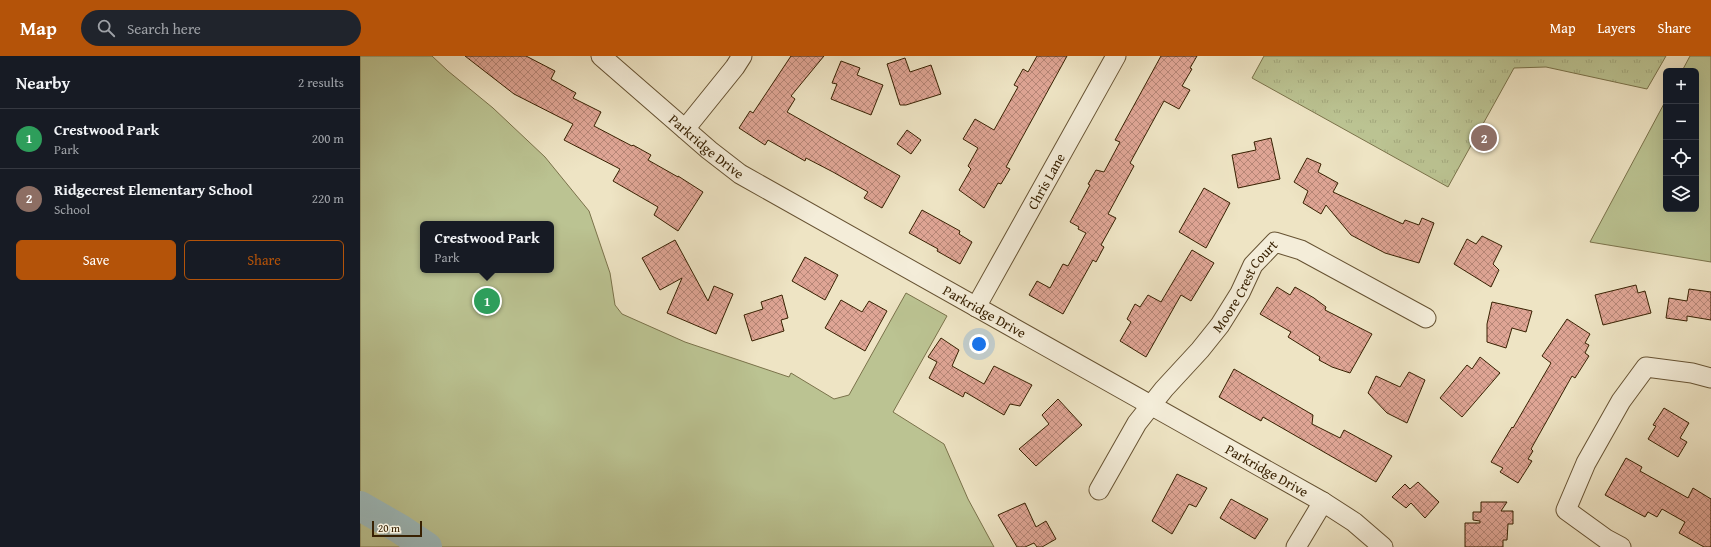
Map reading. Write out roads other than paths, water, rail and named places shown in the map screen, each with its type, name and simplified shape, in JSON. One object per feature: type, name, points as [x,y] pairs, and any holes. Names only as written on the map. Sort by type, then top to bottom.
[{"type":"street","name":"Parkridge Drive","points":[[601,56],[685,129],[740,174],[1323,502],[1354,522],[1383,547]]},
{"type":"street","points":[[685,129],[736,67],[742,56]]},
{"type":"street","name":"Chris Lane","points":[[976,307],[1116,56]]},
{"type":"street","name":"Moore Crest Court","points":[[1152,406],[1164,389],[1200,350],[1220,325],[1240,293],[1253,265],[1275,242],[1302,250],[1426,318]]},
{"type":"street","points":[[1621,547],[1566,510],[1586,464],[1621,401],[1646,367],[1692,373],[1711,378]]},
{"type":"street","points":[[1099,490],[1137,423],[1152,406]]},
{"type":"street","points":[[1296,547],[1323,502]]},
{"type":"waterway","points":[[360,506],[400,529],[427,547]]},
{"type":"place","name":"Ridgecrest Elementary School","points":[[1484,138]]},
{"type":"place","name":"Crestwood Park","points":[[487,301]]}]
